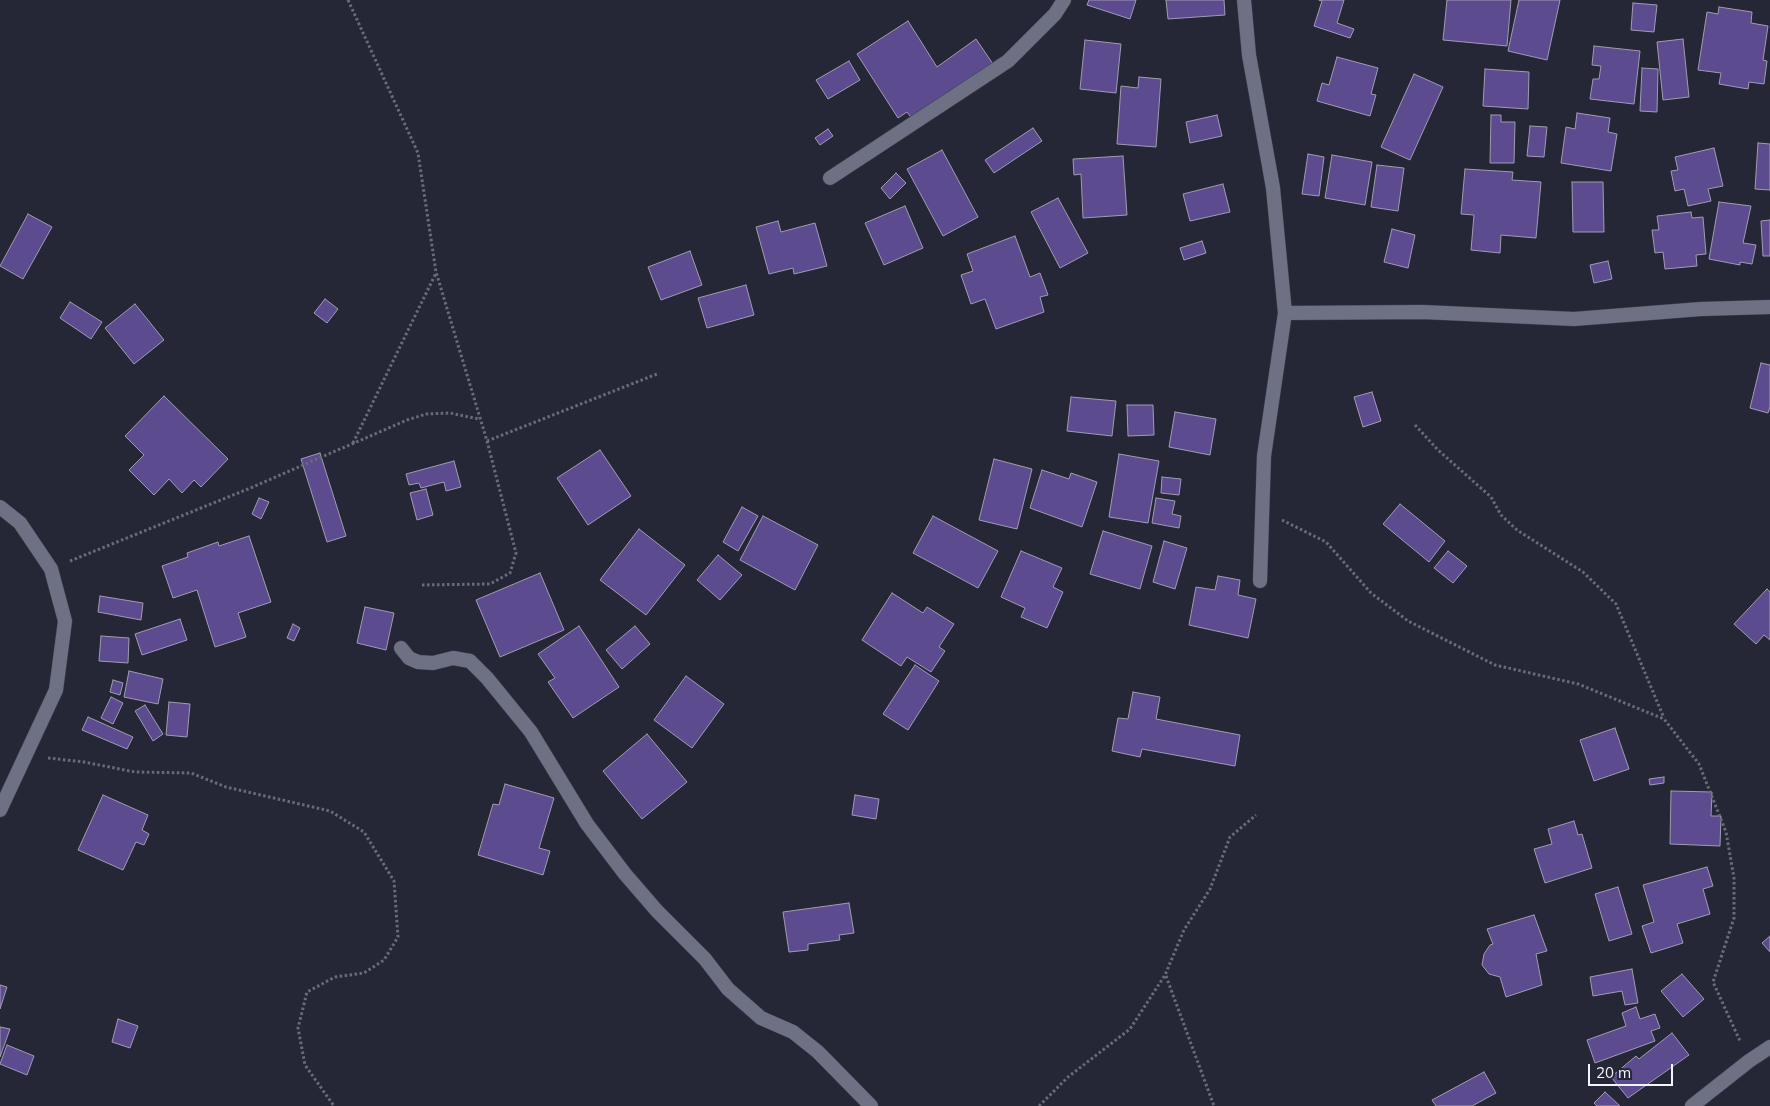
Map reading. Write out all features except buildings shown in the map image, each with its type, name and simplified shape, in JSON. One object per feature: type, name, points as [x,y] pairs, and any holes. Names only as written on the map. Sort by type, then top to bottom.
[{"type":"street","points":[[830,178],[1008,61],[1056,14],[1064,0]]},
{"type":"street","points":[[1244,0],[1249,56],[1273,188],[1285,313],[1264,456],[1260,581]]},
{"type":"street","points":[[1285,313],[1423,312],[1574,319],[1701,309],[1770,307]]},
{"type":"street","points":[[0,507],[20,523],[51,569],[64,621],[56,690],[0,810]]},
{"type":"street","points":[[401,648],[409,658],[418,662],[433,663],[453,658],[470,661],[488,678],[531,732],[587,824],[625,874],[657,911],[705,959],[728,989],[762,1018],[793,1032],[818,1052],[871,1106]]},
{"type":"street","points":[[1692,1106],[1749,1061],[1770,1047]]},
{"type":"path","points":[[348,0],[418,152],[436,272],[487,441],[516,553],[510,574],[490,584],[420,585]]},
{"type":"path","points":[[353,443],[436,272]]},
{"type":"path","points":[[487,441],[657,374]]},
{"type":"path","points":[[51,569],[248,489],[406,420],[426,414],[450,414],[479,419]]},
{"type":"path","points":[[1415,425],[1438,450],[1491,497],[1506,520],[1517,530],[1583,572],[1616,604],[1664,719],[1699,764],[1726,832],[1734,878],[1734,918],[1713,982],[1749,1061]]},
{"type":"path","points":[[1262,509],[1326,542],[1371,593],[1408,621],[1495,665],[1578,684],[1664,719]]},
{"type":"path","points":[[25,755],[84,762],[134,772],[191,773],[226,787],[330,811],[364,832],[394,881],[398,937],[384,960],[364,973],[335,977],[307,992],[298,1028],[305,1065],[334,1106]]},
{"type":"path","points":[[1039,1106],[1068,1077],[1130,1029],[1165,975],[1184,930],[1210,889],[1230,837],[1256,815]]},
{"type":"path","points":[[1165,975],[1214,1106]]}]
